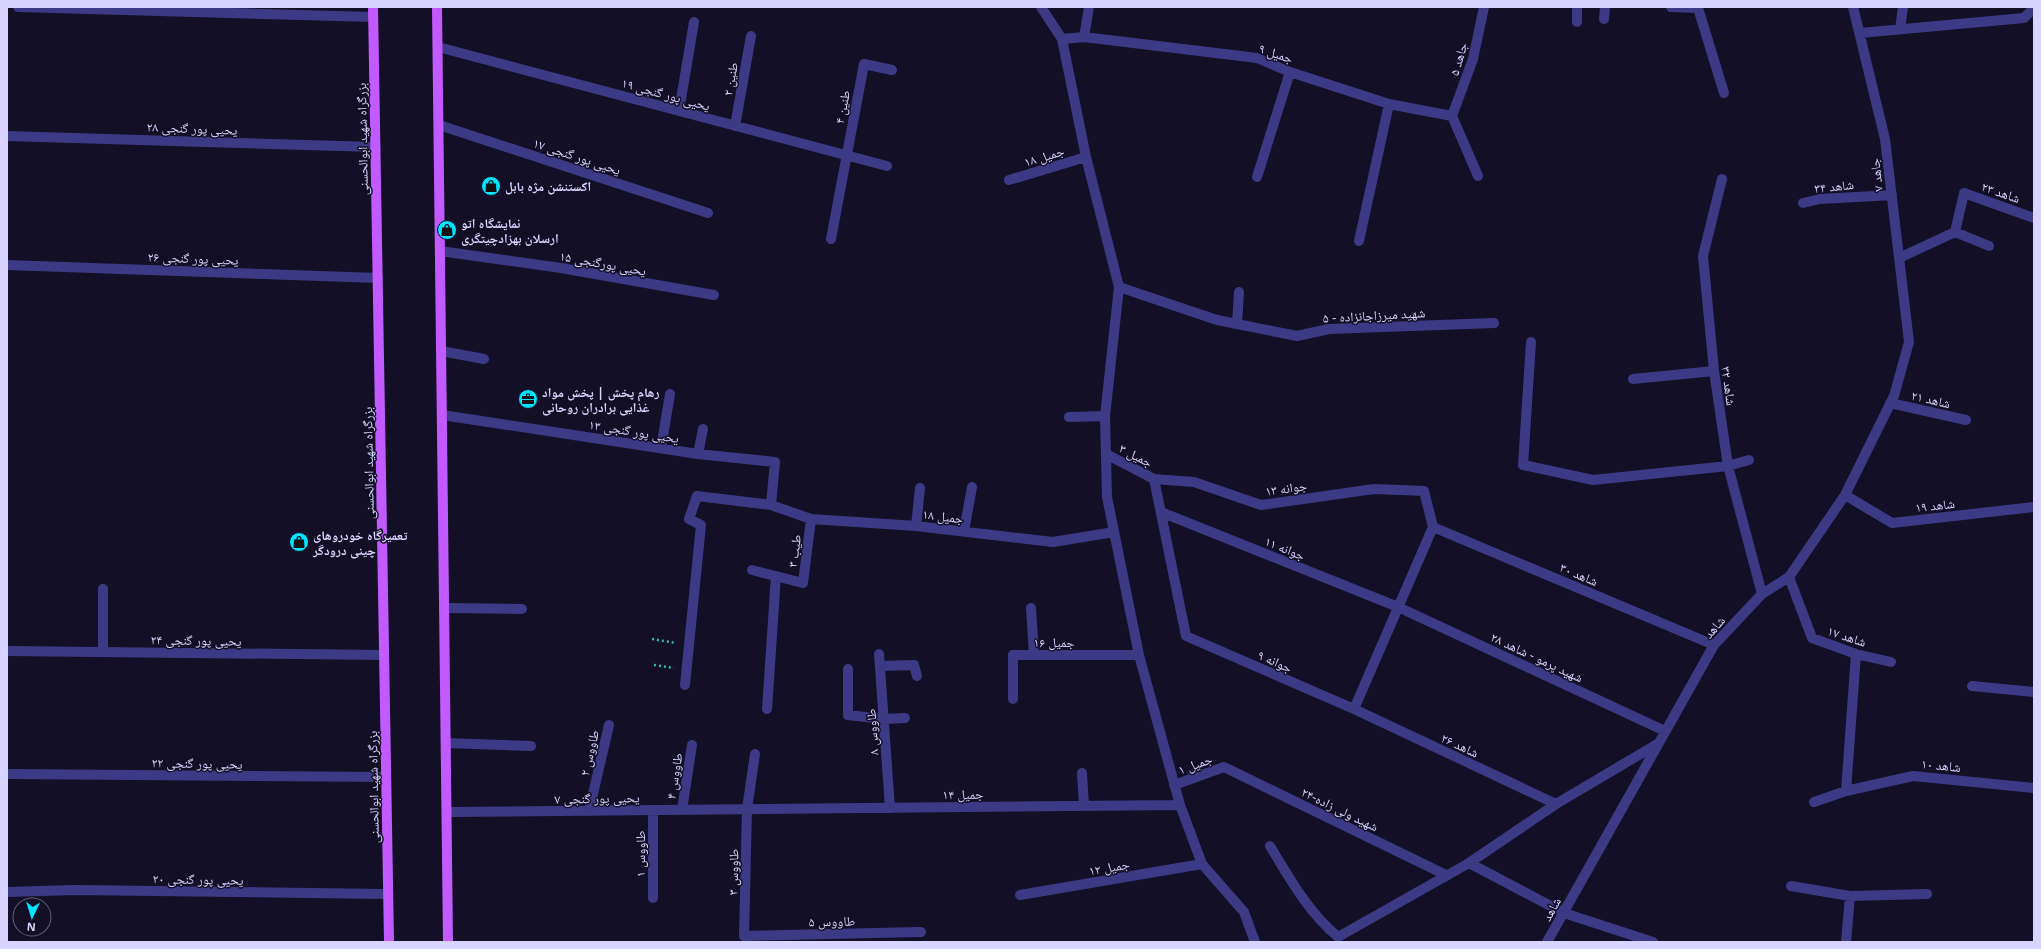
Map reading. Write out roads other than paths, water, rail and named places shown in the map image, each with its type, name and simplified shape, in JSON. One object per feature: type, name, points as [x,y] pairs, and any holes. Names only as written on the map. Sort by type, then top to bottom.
[{"type":"main road","points":[[437,7],[448,942]]},
{"type":"main road","name":"بزرگراه شهید ابوالحسنی","points":[[373,12],[389,942]]},
{"type":"street","points":[[18,7],[373,12]]},
{"type":"street","points":[[1041,7],[1062,39],[1086,157],[1119,287],[1105,416],[1107,497],[1139,654],[1174,785],[1202,864],[1244,912],[1255,942]]},
{"type":"street","points":[[1084,37],[1089,7]]},
{"type":"street","name":"جاهد ۵","points":[[1452,116],[1473,59],[1484,7]]},
{"type":"street","points":[[1577,7],[1577,22]]},
{"type":"street","points":[[1604,19],[1605,7]]},
{"type":"street","points":[[1671,7],[1698,8],[1724,93]]},
{"type":"street","name":"جاهد ۷","points":[[1853,7],[1885,139],[1909,342]]},
{"type":"street","points":[[1900,29],[1903,7]]},
{"type":"street","points":[[1860,33],[2024,18],[2034,8]]},
{"type":"street","points":[[679,111],[694,22]]},
{"type":"street","name":"طنین ۲","points":[[735,126],[751,36]]},
{"type":"street","name":"جمیل ۹","points":[[1062,39],[1084,37],[1257,58],[1290,72],[1389,104],[1452,116]]},
{"type":"street","name":"یحیی پور گنجی ۱۹","points":[[438,47],[887,166]]},
{"type":"street","name":"طنین ۴","points":[[831,239],[864,64],[892,70]]},
{"type":"street","points":[[1257,177],[1290,72]]},
{"type":"street","points":[[1359,241],[1389,104]]},
{"type":"street","points":[[1452,116],[1478,176]]},
{"type":"street","name":"یحیی پور گنجی ۱۷","points":[[439,125],[708,213]]},
{"type":"street","name":"یحیی پور گنجی ۲۸","points":[[7,136],[375,147]]},
{"type":"street","name":"جمیل ۱۸","points":[[1009,180],[1086,157]]},
{"type":"street","name":"شاهد ۳۲","points":[[1722,179],[1703,256],[1714,371],[1728,466],[1762,594]]},
{"type":"street","name":"شاهد ۲۳","points":[[1955,232],[1964,193],[2034,218]]},
{"type":"street","name":"شاهد ۳۴","points":[[1803,203],[1820,199],[1892,195]]},
{"type":"street","points":[[1899,258],[1955,232],[1989,246]]},
{"type":"street","name":"یحیی پورگنجی ۱۵","points":[[440,251],[561,268],[714,295]]},
{"type":"street","name":"یحیی پور گنجی ۲۶","points":[[7,265],[378,278]]},
{"type":"street","name":"شهید میرزاجانزاده - ۵","points":[[1119,287],[1217,320],[1297,336],[1329,329],[1494,323]]},
{"type":"street","points":[[1237,324],[1239,292]]},
{"type":"street","points":[[1531,342],[1522,465],[1593,480],[1728,466],[1749,460]]},
{"type":"street","name":"شاهد","points":[[1547,942],[1714,645],[1762,594],[1789,577],[1846,495],[1894,396],[1909,342]]},
{"type":"street","points":[[441,351],[484,359]]},
{"type":"street","points":[[1633,379],[1714,371]]},
{"type":"street","points":[[661,448],[670,394]]},
{"type":"street","name":"شاهد ۲۱","points":[[1890,402],[1966,420]]},
{"type":"street","name":"یحیی پور گنجی ۱۳","points":[[442,415],[698,454],[775,462],[771,505]]},
{"type":"street","points":[[1069,417],[1105,416]]},
{"type":"street","points":[[698,454],[703,429]]},
{"type":"street","name":"جمیل ۳","points":[[1106,454],[1154,480]]},
{"type":"street","points":[[1154,480],[1161,512]]},
{"type":"street","name":"جوانه ۱۳","points":[[1154,480],[1194,482],[1261,505],[1374,489],[1424,491],[1433,527]]},
{"type":"street","points":[[964,531],[972,487]]},
{"type":"street","points":[[916,526],[920,488]]},
{"type":"street","name":"شاهد ۱۹","points":[[1846,495],[1892,523],[2034,507]]},
{"type":"street","name":"جمیل ۱۸","points":[[685,685],[701,525],[689,519],[697,496],[771,505],[811,519],[916,526],[1053,542],[1114,532]]},
{"type":"street","name":"جوانه ۱۱","points":[[1161,512],[1398,607]]},
{"type":"street","name":"جوانه ۹","points":[[1161,512],[1186,636],[1354,709]]},
{"type":"street","name":"طیب ۳","points":[[752,570],[803,583],[811,519]]},
{"type":"street","points":[[1354,709],[1433,527]]},
{"type":"street","name":"شاهد ۳۰","points":[[1433,527],[1714,645]]},
{"type":"street","points":[[767,709],[776,576]]},
{"type":"street","name":"شاهد ۱۷","points":[[1789,577],[1812,638],[1856,654],[1891,662]]},
{"type":"street","points":[[103,589],[103,652]]},
{"type":"street","name":"شهید پرمو - شاهد ۲۸","points":[[1398,607],[1665,731]]},
{"type":"street","points":[[444,608],[522,609]]},
{"type":"street","points":[[1031,608],[1034,655]]},
{"type":"street","name":"یحیی پور گنجی ۲۴","points":[[7,651],[384,655]]},
{"type":"street","name":"طاووس ۸","points":[[879,654],[890,808]]},
{"type":"street","name":"جمیل ۱۶","points":[[1013,699],[1013,655],[1139,654]]},
{"type":"street","points":[[1846,791],[1856,654]]},
{"type":"street","points":[[880,666],[914,665],[917,676]]},
{"type":"street","points":[[848,669],[848,715],[884,719],[904,718]]},
{"type":"street","points":[[1972,686],[2034,692]]},
{"type":"street","name":"شاهد ۲۶","points":[[1354,709],[1556,804]]},
{"type":"street","name":"طاووس ۲","points":[[589,811],[609,725]]},
{"type":"street","points":[[446,743],[530,746]]},
{"type":"street","points":[[1270,846],[1303,900],[1320,922],[1338,937],[1469,863],[1556,804],[1659,743]]},
{"type":"street","name":"طاووس ۴","points":[[682,810],[692,745]]},
{"type":"street","name":"طاووس ۳","points":[[744,936],[747,809],[755,754]]},
{"type":"street","name":"جمیل ۱","points":[[1174,785],[1224,767]]},
{"type":"street","name":"شهید ولی زاده-۲۴","points":[[1224,767],[1446,875]]},
{"type":"street","points":[[1082,772],[1084,806]]},
{"type":"street","name":"یحیی پور گنجی ۲۲","points":[[7,774],[386,778]]},
{"type":"street","name":"شاهد ۱۰","points":[[1814,802],[1846,791],[1913,776],[2034,788]]},
{"type":"street","name":"جمیل ۱۴","points":[[747,809],[1180,805]]},
{"type":"street","name":"یحیی پور گنجی ۷","points":[[447,812],[747,809]]},
{"type":"street","name":"طاووس ۱","points":[[653,810],[653,898]]},
{"type":"street","points":[[1469,863],[1564,913],[1653,942]]},
{"type":"street","name":"جمیل ۱۲","points":[[1020,895],[1202,864]]},
{"type":"street","points":[[1791,886],[1850,896],[1927,894]]},
{"type":"street","name":"یحیی پور گنجی ۲۰","points":[[7,892],[75,890],[388,894]]},
{"type":"street","points":[[1846,942],[1850,896]]},
{"type":"street","name":"طاووس ۵","points":[[744,936],[922,932]]},
{"type":"place","name":"اکستنشن مژه بابل","points":[[491,186]]},
{"type":"place","name":"نمایشگاه اتو ارسلان بهزادچیتگری","points":[[447,230]]},
{"type":"place","name":"رهام پخش | پخش مواد غذایی برادران روحانی","points":[[528,399]]},
{"type":"place","name":"تعمیرگاه خودروهای چینی درودگر","points":[[299,542]]}]
